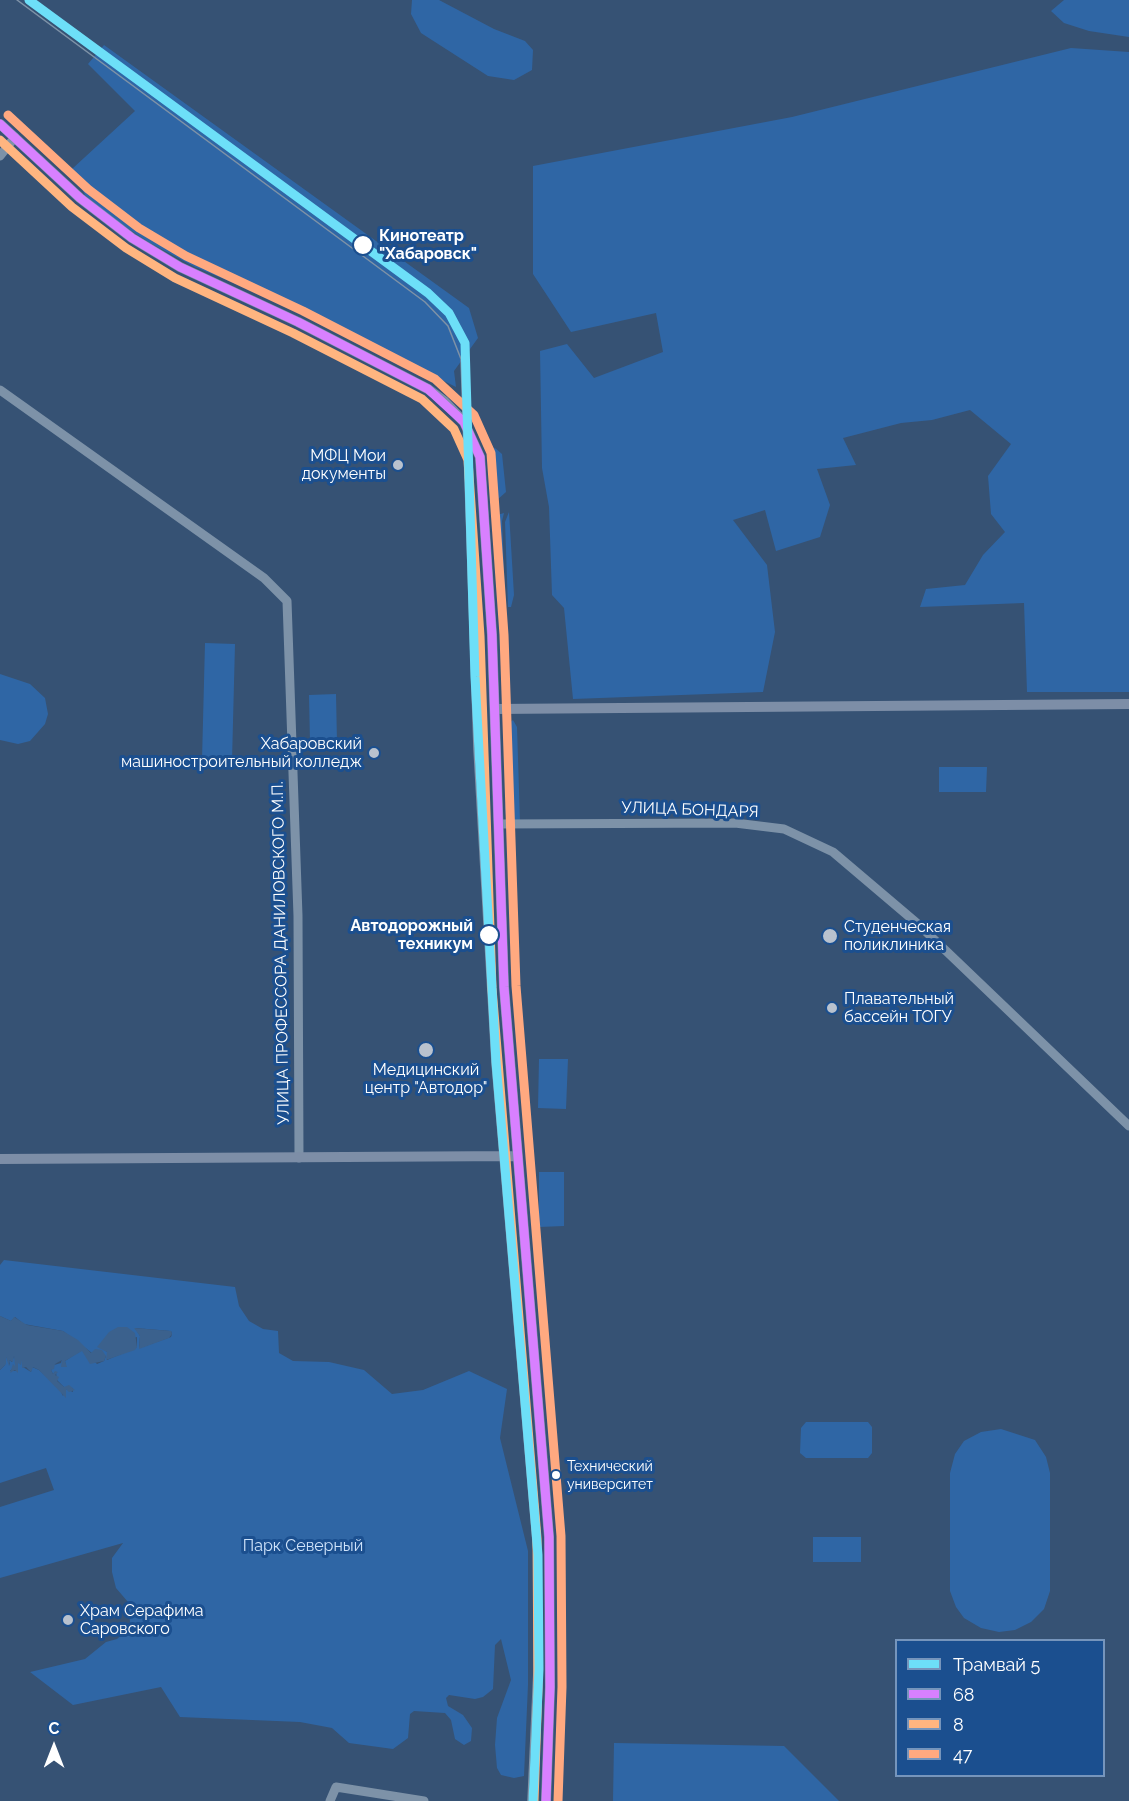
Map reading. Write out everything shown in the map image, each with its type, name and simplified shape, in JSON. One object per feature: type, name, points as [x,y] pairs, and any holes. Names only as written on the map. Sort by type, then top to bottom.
[{"type":"main road","points":[[0,124],[80,198],[132,238],[180,267],[407,377],[444,401],[458,415],[477,447],[482,473],[495,709],[504,987],[549,1537],[546,1801]]},
{"type":"main road","points":[[495,709],[1129,704]]},
{"type":"main road","points":[[0,1159],[517,1156]]},
{"type":"street","points":[[0,156],[15,137]]},
{"type":"street","name":"УЛИЦА ПРОФЕССОРА ДАНИЛОВСКОГО М.П.","points":[[0,390],[264,578],[287,601],[298,922],[299,1158]]},
{"type":"street","name":"УЛИЦА БОНДАРЯ","points":[[498,824],[735,823],[784,830],[833,852],[919,925],[1129,1126]]},
{"type":"street","points":[[330,1801],[336,1787],[424,1801]]},
{"type":"green space","points":[[412,0],[439,0],[494,29],[525,41],[533,50],[532,70],[514,80],[488,76],[421,33],[411,14]]},
{"type":"green space","points":[[1064,0],[1129,0],[1129,37],[1089,31],[1064,23],[1051,11]]},
{"type":"green space","points":[[104,45],[469,308],[478,338],[454,371],[456,387],[304,312],[195,267],[150,243],[112,218],[85,195],[72,169],[135,111],[88,64]]},
{"type":"green space","points":[[1071,48],[1129,52],[1129,692],[1027,692],[1024,603],[920,607],[926,589],[965,585],[983,555],[1005,532],[991,514],[988,476],[1011,444],[970,410],[932,420],[901,423],[843,438],[856,465],[817,469],[830,505],[820,537],[776,551],[765,510],[733,520],[767,565],[775,632],[763,692],[573,699],[564,608],[552,595],[549,507],[542,468],[540,351],[567,344],[594,378],[663,352],[656,313],[571,332],[533,274],[533,166],[792,117]]},
{"type":"green space","points":[[495,448],[502,454],[506,492],[497,500],[491,493],[488,458],[491,449]]},
{"type":"green space","points":[[509,512],[514,595],[511,607],[508,607],[505,522]]},
{"type":"green space","points":[[504,513],[502,521],[507,647],[503,645],[500,541],[494,528],[497,515]]},
{"type":"green space","points":[[205,643],[235,644],[232,761],[202,760]]},
{"type":"green space","points":[[0,674],[30,684],[45,698],[48,714],[45,724],[30,741],[18,744],[0,740]]},
{"type":"green space","points":[[336,694],[337,742],[310,742],[309,695]]},
{"type":"green space","points":[[513,720],[517,727],[520,821],[510,820],[506,816],[505,807],[509,785],[507,731],[508,724]]},
{"type":"green space","points":[[939,767],[987,767],[986,792],[939,792]]},
{"type":"green space","points":[[539,1059],[568,1059],[566,1109],[538,1108]]},
{"type":"green space","points":[[539,1172],[564,1172],[564,1226],[539,1227]]},
{"type":"green space","name":"Парк Северный","points":[[4,1260],[235,1287],[239,1306],[249,1321],[263,1329],[278,1331],[279,1353],[293,1361],[329,1362],[364,1370],[392,1394],[423,1390],[469,1371],[507,1389],[500,1438],[528,1551],[528,1685],[524,1776],[514,1778],[501,1775],[497,1768],[495,1745],[497,1718],[511,1680],[501,1639],[495,1645],[493,1689],[483,1697],[475,1699],[449,1695],[446,1698],[448,1706],[463,1715],[472,1728],[471,1741],[464,1745],[455,1739],[451,1720],[445,1713],[414,1711],[410,1714],[408,1738],[393,1749],[349,1743],[332,1728],[300,1722],[180,1717],[161,1687],[73,1705],[30,1672],[85,1659],[106,1642],[117,1639],[126,1631],[130,1622],[128,1602],[116,1588],[112,1572],[112,1558],[123,1543],[0,1578],[0,1507],[54,1490],[46,1468],[0,1483],[0,1370],[5,1365],[6,1356],[10,1366],[9,1360],[12,1362],[14,1356],[17,1364],[10,1371],[17,1371],[18,1362],[22,1359],[25,1362],[23,1367],[31,1372],[32,1367],[39,1370],[59,1388],[63,1396],[66,1389],[73,1392],[73,1388],[64,1387],[57,1380],[56,1372],[53,1374],[51,1370],[54,1365],[61,1363],[62,1359],[62,1367],[66,1366],[65,1361],[82,1350],[97,1364],[104,1361],[106,1356],[92,1353],[63,1331],[24,1324],[15,1317],[11,1321],[0,1316],[0,1265]],"holes":[[[135,1328],[171,1331],[172,1334],[171,1337],[139,1348],[140,1336]],[[137,1337],[137,1347],[107,1360],[107,1352],[101,1347]]]},
{"type":"green space","points":[[806,1422],[868,1422],[872,1427],[872,1453],[868,1458],[806,1458],[800,1453],[801,1428]]},
{"type":"green space","points":[[1001,1429],[1035,1440],[1046,1457],[1050,1473],[1050,1591],[1044,1609],[1031,1622],[1015,1630],[999,1632],[981,1628],[964,1618],[956,1607],[950,1591],[950,1473],[955,1454],[964,1441],[981,1432]]},
{"type":"green space","points":[[813,1537],[861,1537],[861,1562],[813,1562]]},
{"type":"green space","points":[[614,1743],[784,1746],[839,1801],[613,1801]]},
{"type":"shaded area","points":[[0,1316],[11,1321],[14,1317],[27,1325],[63,1331],[78,1340],[91,1353],[95,1349],[102,1350],[106,1356],[104,1361],[90,1364],[82,1351],[65,1361],[67,1367],[61,1367],[62,1360],[55,1364],[54,1369],[51,1370],[53,1374],[55,1371],[58,1372],[55,1375],[59,1377],[57,1381],[64,1387],[69,1385],[75,1390],[69,1392],[66,1389],[66,1398],[39,1370],[33,1367],[31,1372],[26,1367],[22,1368],[22,1360],[21,1365],[18,1363],[18,1373],[15,1370],[10,1373],[13,1364],[15,1366],[14,1356],[13,1362],[9,1360],[9,1366],[6,1357],[6,1364],[0,1370]]},
{"type":"shaded area","points":[[118,1327],[127,1327],[135,1333],[137,1347],[135,1350],[106,1360],[107,1352],[97,1347],[109,1332]]},
{"type":"shaded area","points":[[134,1328],[171,1331],[172,1334],[169,1338],[139,1349],[140,1336]]},
{"type":"tram line","points":[[17,0],[425,302],[448,326],[461,359],[474,749],[492,1063],[534,1554],[534,1669],[528,1801]]},
{"type":"tram line","name":"5","points":[[29,0],[428,293],[449,313],[465,343],[475,677],[496,1062],[538,1555],[539,1669],[533,1801]]},
{"type":"transit line","name":"47","points":[[8,115],[88,189],[139,228],[186,256],[303,311],[435,379],[474,415],[491,453],[504,635],[516,986],[561,1536],[562,1687],[558,1801]]},
{"type":"transit line","name":"68","points":[[0,124],[80,198],[132,238],[180,267],[298,322],[428,389],[464,422],[480,457],[492,635],[504,987],[549,1537],[550,1687],[546,1801]]},
{"type":"transit line","name":"8","points":[[0,140],[72,207],[126,248],[175,278],[293,333],[422,399],[454,429],[468,460],[480,636],[492,988],[537,1538],[538,1687],[534,1801]]},
{"type":"place","name":"Кинотеатр \"Хабаровск\"","points":[[363,245]]},
{"type":"place","name":"МФЦ Мои документы","points":[[398,465]]},
{"type":"place","name":"Хабаровский машиностроительный колледж","points":[[374,753]]},
{"type":"place","name":"Автодорожный техникум","points":[[489,935]]},
{"type":"place","name":"Студенческая поликлиника","points":[[830,936]]},
{"type":"place","name":"Плавательный бассейн ТОГУ","points":[[832,1008]]},
{"type":"place","name":"Медицинский центр \"Автодор\"","points":[[426,1050]]},
{"type":"place","name":"Технический университет","points":[[556,1475]]},
{"type":"place","name":"Храм Серафима Саровского","points":[[68,1620]]}]
